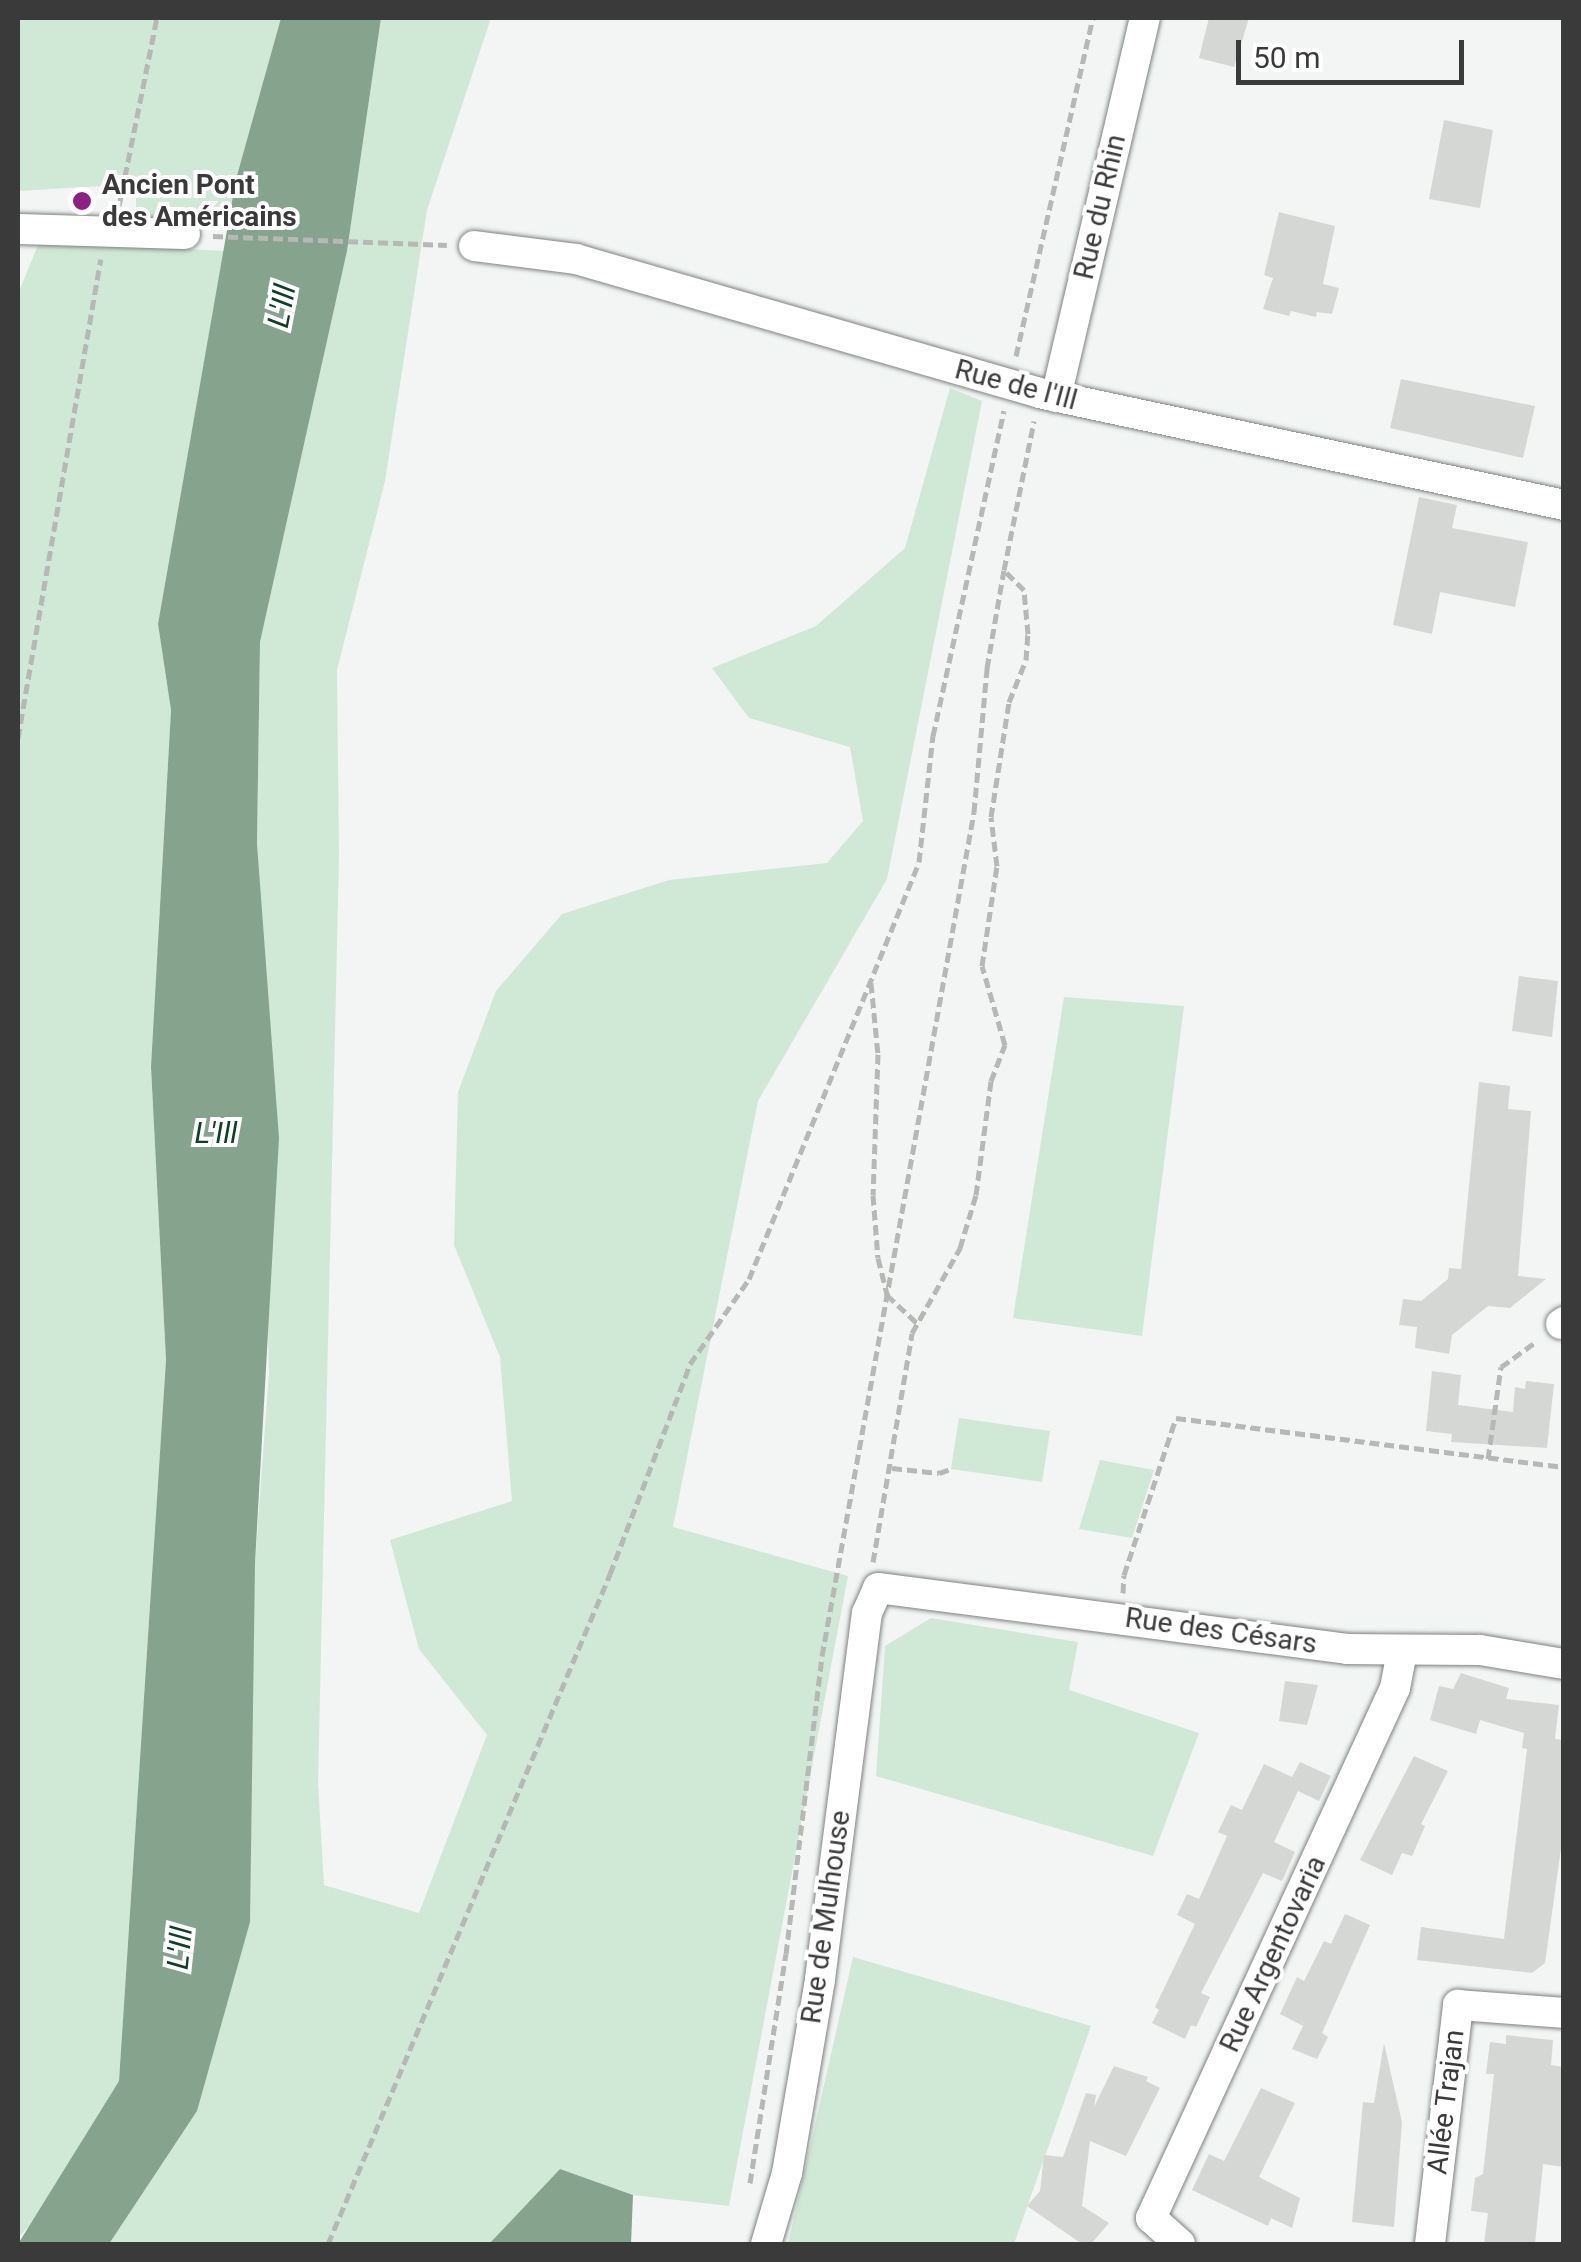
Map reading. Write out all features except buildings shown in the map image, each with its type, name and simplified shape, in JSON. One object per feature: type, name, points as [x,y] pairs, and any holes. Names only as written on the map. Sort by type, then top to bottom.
[{"type":"street","name":"Rue du Rhin","points":[[1035,392],[1144,18]]},
{"type":"street","points":[[18,229],[186,234]]},
{"type":"street","name":"Rue de l'Ill","points":[[474,246],[576,259],[1035,392],[1564,505]]},
{"type":"street","name":"Rue des Césars","points":[[878,1588],[1122,1616],[1347,1649],[1480,1650],[1564,1664]]},
{"type":"street","name":"Rue de Mulhouse","points":[[766,2244],[787,2173],[820,1978],[867,1613],[878,1588]]},
{"type":"street","name":"Rue Argentovaria","points":[[1180,2244],[1151,2218],[1395,1688],[1402,1652]]},
{"type":"street","name":"Allée Trajan","points":[[1430,2244],[1458,2004],[1564,2013]]},
{"type":"path","points":[[18,738],[109,232],[157,18]]},
{"type":"path","points":[[748,2193],[786,1954],[825,1636],[974,812],[988,668],[1092,18]]},
{"type":"path","points":[[186,234],[474,246]]},
{"type":"path","points":[[328,2244],[602,1592],[690,1364],[749,1279],[919,862],[932,736],[1035,392]]},
{"type":"path","points":[[878,1588],[873,1565],[912,1333],[960,1248],[976,1195],[991,1081],[1004,1045],[982,966],[997,866],[991,817],[1010,702],[1026,660],[1028,634],[1024,590],[1004,570]]},
{"type":"path","points":[[870,980],[878,1054],[872,1195],[878,1258],[887,1295],[918,1324]]},
{"type":"path","points":[[1488,1459],[1502,1367],[1562,1323]]},
{"type":"path","points":[[1122,1616],[1124,1575],[1176,1418],[1564,1467]]},
{"type":"path","points":[[892,1468],[938,1473],[951,1469]]},
{"type":"shaded area","points":[[18,18],[281,18],[236,179],[229,223],[136,217],[136,184],[18,191]]},
{"type":"shaded area","points":[[381,18],[491,18],[427,210],[385,481],[337,670],[339,856],[318,1783],[324,1885],[419,1913],[487,1735],[419,1649],[390,1540],[512,1501],[500,1357],[454,1245],[458,1092],[496,991],[562,914],[669,880],[827,863],[863,821],[850,747],[749,718],[712,668],[816,626],[905,548],[950,388],[982,401],[887,879],[758,1101],[673,1527],[848,1576],[729,2206],[633,2195],[560,2169],[489,2244],[109,2244],[197,2111],[255,1563],[269,1372],[257,844],[260,642],[347,251]]},
{"type":"shaded area","points":[[40,240],[224,251],[158,624],[171,710],[151,1067],[166,1360],[119,2081],[30,2225],[18,2238],[18,294]]},
{"type":"shaded area","points":[[1064,997],[1184,1006],[1142,1336],[1013,1318]]},
{"type":"shaded area","points":[[959,1418],[1050,1431],[1042,1482],[951,1469]]},
{"type":"shaded area","points":[[1100,1460],[1154,1470],[1132,1538],[1079,1529]]},
{"type":"shaded area","points":[[931,1618],[1078,1642],[1069,1690],[1199,1733],[1153,1856],[876,1776],[885,1646]]},
{"type":"shaded area","points":[[853,1957],[1091,2026],[1014,2244],[788,2244]]},
{"type":"water","name":"L'Ill","points":[[281,18],[381,18],[347,251],[260,642],[257,844],[279,1138],[255,1563],[250,1922],[197,2111],[109,2244],[18,2244],[119,2081],[166,1360],[151,1067],[171,710],[158,624],[236,179]]},
{"type":"water","points":[[560,2169],[633,2195],[631,2244],[489,2244]]},
{"type":"place","name":"Ancien Pont des Américains","points":[[82,201]]}]
